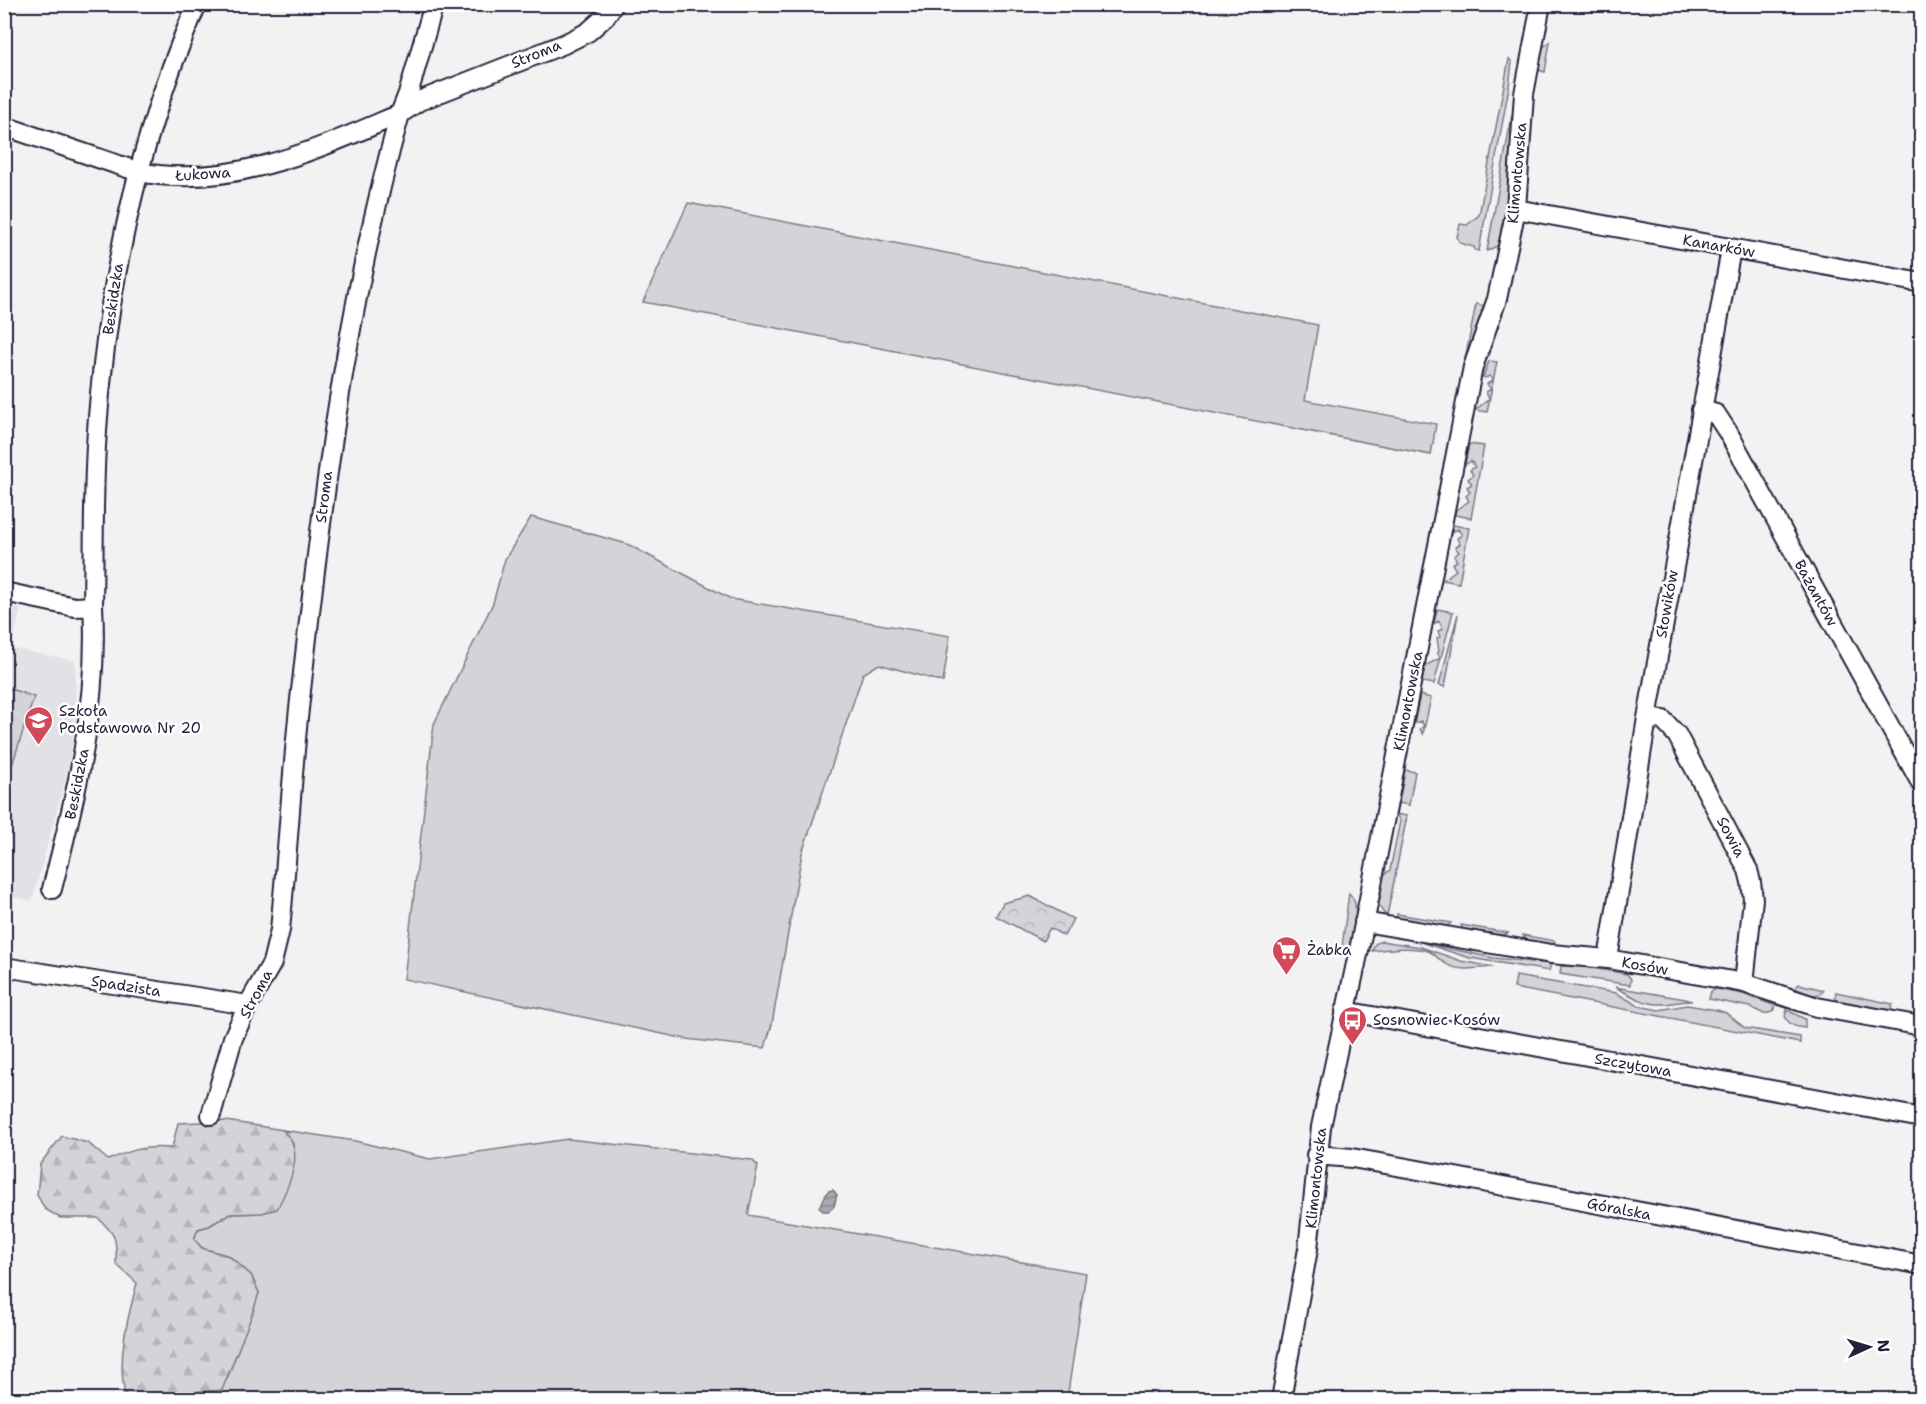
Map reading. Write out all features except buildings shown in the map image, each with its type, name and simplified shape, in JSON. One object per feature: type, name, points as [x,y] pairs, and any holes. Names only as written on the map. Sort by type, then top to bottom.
[{"type":"street","name":"Beskidzka","points":[[52,890],[76,794],[91,710],[96,446],[105,357],[122,237],[174,57],[196,4]]},
{"type":"street","points":[[400,114],[409,91],[434,4]]},
{"type":"street","name":"Stroma","points":[[211,1115],[234,1038],[248,1005],[272,963],[280,930],[298,719],[331,444],[384,171],[400,114],[419,101],[564,44],[588,32],[605,17],[614,4]]},
{"type":"street","name":"Klimontowska","points":[[1281,1400],[1308,1249],[1316,1155],[1473,368],[1497,299],[1516,209],[1524,94],[1540,4]]},
{"type":"street","name":"Łukowa","points":[[4,126],[139,172],[187,178],[226,174],[312,151],[400,114]]},
{"type":"street","name":"Kanarków","points":[[1516,209],[1922,283]]},
{"type":"street","name":"Słowików","points":[[1608,959],[1647,718],[1731,249]]},
{"type":"street","name":"Bażantów","points":[[1701,410],[1716,414],[1728,434],[1922,785]]},
{"type":"street","points":[[4,592],[75,607],[93,606]]},
{"type":"street","name":"Sowia","points":[[1647,718],[1663,720],[1677,735],[1748,870],[1753,899],[1743,983]]},
{"type":"street","name":"Kosów","points":[[1364,922],[1551,954],[1608,959],[1743,983],[1817,1007],[1922,1026]]},
{"type":"street","name":"Spadzista","points":[[4,967],[248,1005]]},
{"type":"street","name":"Szczytowa","points":[[1345,1011],[1922,1118]]},
{"type":"street","name":"Góralska","points":[[1316,1155],[1382,1164],[1922,1265]]},
{"type":"shaded area","name":"Szkoła Podstawowa Nr 20","points":[[5,605],[21,609],[11,648],[76,661],[75,724],[69,766],[32,901],[5,895]]},
{"type":"shaded area","points":[[833,1190],[837,1195],[834,1206],[829,1211],[823,1211],[819,1207],[828,1191]]},
{"type":"green space","points":[[1550,42],[1545,72],[1538,70],[1542,48]]},
{"type":"green space","points":[[1509,59],[1512,62],[1509,87],[1479,251],[1460,243],[1457,237],[1460,224],[1467,225],[1479,215]]},
{"type":"green space","points":[[1512,115],[1505,218],[1497,246],[1487,251]]},
{"type":"green space","points":[[688,203],[1318,325],[1305,400],[1436,424],[1431,455],[643,302]]},
{"type":"green space","points":[[1476,304],[1485,306],[1464,365]]},
{"type":"green space","points":[[1489,361],[1497,362],[1487,412],[1475,410],[1489,399],[1486,392],[1491,389],[1487,384],[1493,380],[1490,376],[1483,377]]},
{"type":"green space","points":[[1469,444],[1484,446],[1471,518],[1455,515],[1456,510],[1469,501],[1466,496],[1470,492],[1467,487],[1472,484],[1468,479],[1473,475],[1470,470],[1475,467],[1471,461],[1465,465]]},
{"type":"green space","points":[[531,517],[627,544],[731,599],[950,636],[943,682],[879,664],[863,674],[802,853],[772,1024],[765,1048],[686,1039],[404,979],[434,724],[493,603],[505,559]]},
{"type":"green space","points":[[1453,525],[1469,528],[1459,583],[1443,580],[1456,570],[1452,564],[1457,561],[1454,556],[1459,552],[1455,547],[1460,544],[1457,538],[1462,535],[1458,529],[1452,532]]},
{"type":"green space","points":[[1437,609],[1453,612],[1434,684],[1422,682],[1425,666],[1440,658],[1437,652],[1439,651],[1437,638],[1440,637],[1438,631],[1443,629],[1439,621],[1434,624]]},
{"type":"green space","points":[[1458,614],[1445,687],[1439,685]]},
{"type":"green space","points":[[4,687],[34,697],[5,787]]},
{"type":"green space","points":[[1420,695],[1431,698],[1423,734],[1420,729],[1424,726],[1421,721],[1414,724]]},
{"type":"green space","points":[[1405,770],[1415,772],[1409,805],[1399,803]]},
{"type":"green space","points":[[1396,814],[1407,816],[1387,916],[1379,904],[1384,875],[1390,870],[1400,821]]},
{"type":"green space","points":[[1349,893],[1356,912],[1349,948],[1342,947]]},
{"type":"green space","points":[[1030,896],[1073,919],[1064,936],[1050,928],[1043,941],[996,916],[1003,903]]},
{"type":"green space","points":[[1397,914],[1451,923],[1446,927],[1396,919]]},
{"type":"green space","points":[[1461,925],[1509,933],[1503,935],[1467,931],[1463,930]]},
{"type":"green space","points":[[1522,935],[1555,941],[1554,946],[1527,942]]},
{"type":"green space","points":[[1381,941],[1421,947],[1461,961],[1493,967],[1454,968],[1430,952],[1421,949],[1400,948],[1372,951],[1375,944]]},
{"type":"green space","points":[[1423,943],[1494,958],[1551,964],[1549,971],[1470,958]]},
{"type":"green space","points":[[1561,966],[1587,967],[1627,974],[1631,979],[1630,985],[1560,974]]},
{"type":"green space","points":[[1516,976],[1616,993],[1639,1006],[1659,1010],[1687,1005],[1717,1010],[1726,1013],[1745,1028],[1800,1037],[1800,1043],[1514,988]]},
{"type":"green space","points":[[1799,984],[1824,990],[1814,995],[1795,988]]},
{"type":"green space","points":[[1615,987],[1685,999],[1692,1001],[1653,1004]]},
{"type":"green space","points":[[1717,989],[1743,994],[1776,1006],[1772,1012],[1764,1014],[1750,1007],[1709,999],[1711,991]]},
{"type":"green space","points":[[1836,992],[1893,1004],[1891,1009],[1885,1011],[1840,1003],[1835,997]]},
{"type":"green space","points":[[1787,1010],[1805,1019],[1805,1028],[1789,1022],[1785,1016]]},
{"type":"green space","points":[[226,1121],[283,1130],[291,1140],[294,1150],[294,1168],[277,1209],[262,1213],[229,1214],[209,1226],[198,1229],[194,1239],[202,1248],[229,1256],[251,1275],[259,1293],[252,1315],[222,1390],[195,1392],[191,1399],[126,1399],[122,1355],[126,1326],[137,1283],[116,1264],[114,1238],[98,1218],[60,1218],[45,1209],[37,1195],[40,1164],[62,1136],[88,1143],[108,1160],[139,1149],[172,1148],[178,1123]]},
{"type":"green space","points":[[283,1130],[355,1141],[430,1159],[568,1139],[752,1160],[758,1166],[748,1215],[1086,1273],[1067,1399],[191,1400],[195,1392],[212,1392],[227,1379],[259,1293],[251,1275],[229,1256],[202,1248],[194,1240],[198,1229],[209,1226],[229,1214],[262,1213],[293,1144]]},
{"type":"place","name":"Szkoła Podstawowa Nr 20","points":[[38,746]]},
{"type":"place","name":"Żabka","points":[[1286,976]]},
{"type":"place","name":"Sosnowiec Kosów","points":[[1352,1046]]}]
